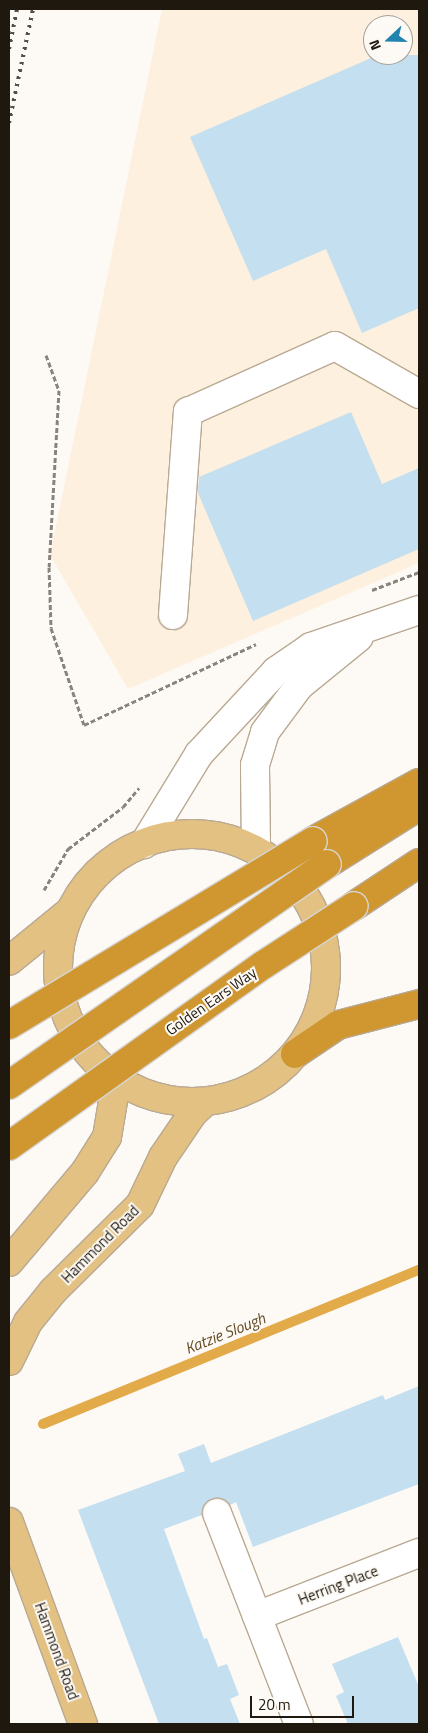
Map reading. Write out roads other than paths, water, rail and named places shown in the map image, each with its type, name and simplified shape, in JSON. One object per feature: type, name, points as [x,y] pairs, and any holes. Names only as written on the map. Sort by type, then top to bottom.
[{"type":"highway","points":[[9,1025],[313,841],[419,783]]},
{"type":"highway","points":[[9,1085],[327,864],[419,806]]},
{"type":"highway","name":"Golden Ears Way","points":[[9,1146],[248,975],[419,864]]},
{"type":"highway","points":[[295,1054],[338,1025],[419,1004]]},
{"type":"main road","points":[[209,834],[256,849],[292,877],[316,916],[326,961],[323,1007],[295,1054],[254,1087],[205,1102],[153,1096],[116,1083],[80,1041],[58,994],[61,940],[80,894],[114,858],[160,837],[209,834]]},
{"type":"main road","points":[[9,961],[74,907]]},
{"type":"main road","points":[[9,1012],[33,1008],[63,1007]]},
{"type":"main road","points":[[9,1262],[86,1172],[107,1137],[116,1083]]},
{"type":"main road","name":"Hammond Road","points":[[9,1361],[28,1322],[53,1291],[140,1205],[163,1158],[192,1113],[205,1102]]},
{"type":"main road","name":"Hammond Road","points":[[9,1522],[84,1724]]},
{"type":"street","points":[[173,614],[188,412],[335,346],[419,394]]},
{"type":"street","points":[[144,844],[199,754],[276,671],[311,647],[419,610]]},
{"type":"street","points":[[256,849],[255,765],[265,732],[299,686],[374,625]]},
{"type":"street","points":[[217,1513],[299,1724]]},
{"type":"street","name":"Herring Place","points":[[257,1616],[419,1553]]},
{"type":"waterway","name":"Katzie Slough","points":[[43,1424],[419,1270]]},
{"type":"railway","points":[[9,49],[17,9]]},
{"type":"railway","points":[[9,123],[33,9]]}]
